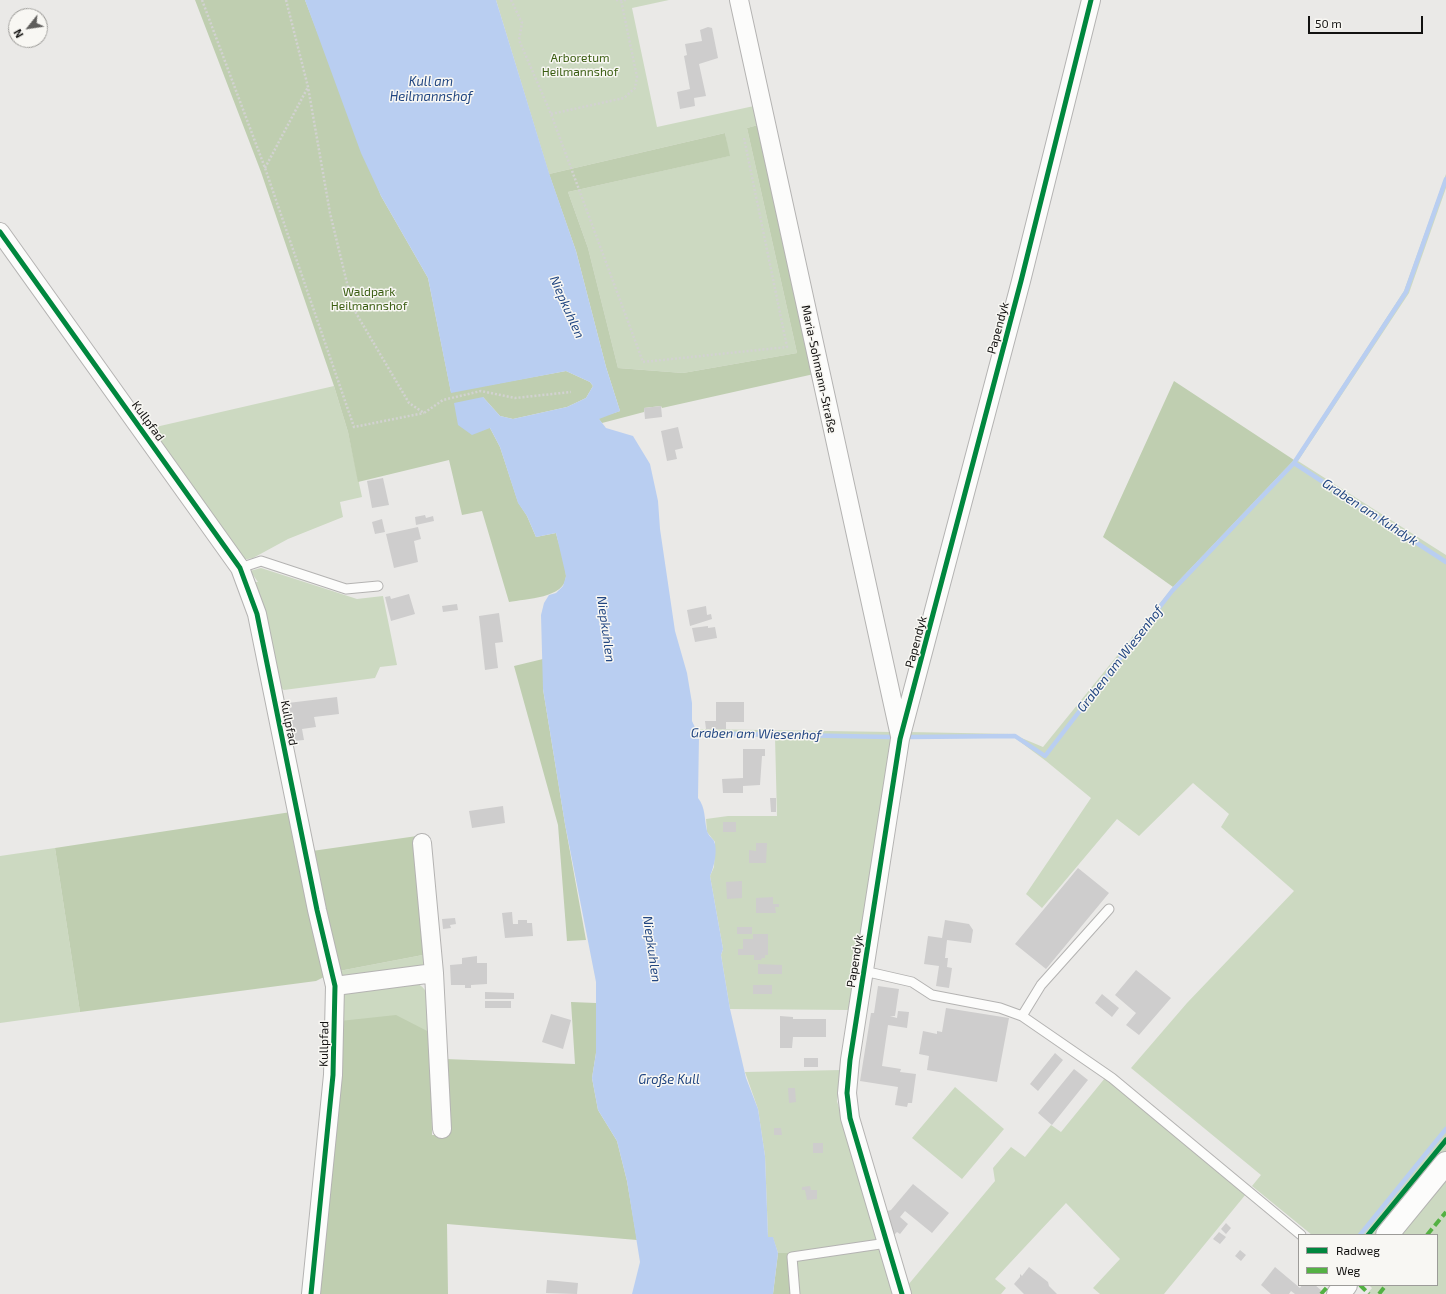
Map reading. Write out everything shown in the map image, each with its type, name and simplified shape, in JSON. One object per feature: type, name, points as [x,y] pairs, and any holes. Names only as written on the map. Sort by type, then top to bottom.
[{"type":"main road","points":[[1388,1234],[1446,1164]]},
{"type":"main road","points":[[1338,1294],[1345,1286]]},
{"type":"street","name":"Maria-Sohmann-Straße","points":[[739,0],[900,738]]},
{"type":"street","name":"Papendyk","points":[[902,1294],[860,1158],[850,1118],[847,1093],[864,971],[900,738],[1021,281],[1090,0]]},
{"type":"street","name":"Kullpfad","points":[[0,232],[240,568],[257,614],[317,910],[334,986],[334,1075],[311,1294]]},
{"type":"street","points":[[422,843],[434,973],[442,1129]]},
{"type":"street","points":[[334,986],[434,973]]},
{"type":"lane","points":[[240,568],[261,561],[346,589],[378,586]]},
{"type":"lane","points":[[1022,1016],[1041,985],[1109,909]]},
{"type":"lane","points":[[864,971],[912,982],[932,995],[1000,1008],[1022,1016],[1112,1078],[1300,1234]]},
{"type":"lane","points":[[795,1294],[792,1257],[887,1243]]},
{"type":"path","points":[[202,0],[265,168],[354,427],[424,413],[443,400],[481,390],[515,398],[570,392]]},
{"type":"path","points":[[286,0],[308,87],[330,213],[353,308],[409,403],[424,413]]},
{"type":"path","points":[[511,0],[522,23],[519,40],[552,114],[643,362],[787,347],[744,138]]},
{"type":"path","points":[[616,0],[626,0]]},
{"type":"path","points":[[552,114],[624,98],[634,88],[637,77],[621,1]]},
{"type":"path","points":[[265,168],[308,87]]},
{"type":"green space","name":"Waldpark Heilmannshof","points":[[195,0],[305,0],[381,196],[428,278],[451,392],[566,371],[590,382],[593,386],[586,398],[567,407],[513,419],[500,416],[483,397],[490,428],[500,447],[518,502],[527,516],[536,537],[556,533],[566,571],[564,583],[559,589],[544,596],[509,602],[482,511],[462,515],[449,460],[358,482],[348,432],[334,386],[261,172]]},
{"type":"green space","name":"Arboretum Heilmannshof","points":[[496,0],[669,0],[632,8],[657,127],[754,106],[758,125],[747,128],[797,353],[683,373],[618,368],[588,248],[568,192],[729,156],[725,133],[549,174]]},
{"type":"green space","points":[[758,125],[814,374],[662,408],[661,406],[644,408],[644,412],[602,423],[598,418],[620,411],[606,367],[576,251],[549,174],[725,133],[730,156],[568,192],[588,248],[618,368],[683,373],[797,353],[747,128]]},
{"type":"green space","points":[[1446,174],[1446,188],[1409,293],[1298,461],[1446,555],[1446,1153],[1379,1234],[1311,1234],[1252,1186],[1261,1175],[1131,1068],[1187,1003],[1294,891],[1221,827],[1229,814],[1193,783],[1139,836],[1117,819],[1042,908],[1026,894],[1091,798],[1015,738],[907,738],[909,732],[1012,734],[1043,747],[1173,587],[1294,460],[1404,291]]},
{"type":"green space","points":[[1174,381],[1294,460],[1173,587],[1103,537]]},
{"type":"green space","points":[[334,386],[348,432],[362,497],[340,502],[343,517],[288,539],[253,558],[243,560],[147,429]]},
{"type":"green space","points":[[261,568],[357,599],[383,596],[397,665],[380,667],[375,678],[284,690],[277,686],[252,582],[258,582],[250,571]]},
{"type":"green space","points":[[543,659],[543,689],[586,940],[567,941],[558,825],[514,666]]},
{"type":"green space","points":[[695,729],[892,732],[851,1010],[730,1009],[721,955],[723,949],[710,876],[714,867],[715,842],[707,832],[706,819],[728,816],[777,816],[775,737],[699,736]]},
{"type":"green space","points":[[291,812],[326,976],[316,981],[80,1012],[55,848]]},
{"type":"green space","points":[[417,836],[428,954],[339,971],[312,851]]},
{"type":"green space","points":[[55,848],[80,1012],[0,1023],[0,856]]},
{"type":"green space","points":[[428,954],[429,969],[344,977],[339,971]]},
{"type":"green space","points":[[416,983],[422,987],[429,998],[431,1033],[340,1021],[343,995],[350,990]]},
{"type":"green space","points":[[571,1002],[596,1003],[596,1053],[592,1078],[598,1110],[617,1141],[627,1181],[637,1240],[447,1224],[448,1294],[315,1294],[340,1021],[396,1015],[431,1033],[432,1135],[445,1135],[445,1059],[575,1064]]},
{"type":"green space","points":[[842,1070],[837,1101],[894,1294],[790,1294],[789,1254],[778,1253],[773,1238],[768,1237],[765,1156],[758,1109],[745,1072]]},
{"type":"green space","points":[[1105,1078],[1246,1194],[1164,1294],[1100,1294],[1093,1288],[1120,1259],[1066,1203],[995,1279],[1006,1288],[1001,1294],[910,1294],[908,1285],[995,1181],[993,1168],[1011,1147],[1025,1157],[1051,1125],[1061,1132]]},
{"type":"green space","points":[[955,1087],[1004,1129],[962,1179],[912,1138]]},
{"type":"green space","points":[[1446,1178],[1446,1294],[1367,1294],[1372,1288],[1370,1286],[1438,1286],[1438,1234],[1400,1234]]},
{"type":"green space","points":[[778,1253],[789,1253],[790,1294],[773,1294]]},
{"type":"water","name":"Große Kull","points":[[305,0],[496,0],[549,173],[576,251],[606,367],[620,411],[599,419],[606,428],[633,436],[650,464],[658,501],[660,529],[675,631],[687,673],[692,703],[692,721],[699,736],[698,798],[704,810],[706,827],[709,835],[714,841],[716,849],[710,876],[723,949],[721,955],[730,1009],[746,1078],[758,1109],[765,1156],[768,1237],[773,1237],[778,1253],[773,1294],[632,1294],[640,1262],[627,1181],[617,1141],[598,1110],[592,1078],[596,1053],[596,982],[565,824],[543,689],[541,615],[544,603],[549,595],[556,593],[563,586],[566,576],[556,533],[536,537],[527,516],[518,503],[500,447],[490,428],[472,435],[458,425],[454,403],[483,397],[500,416],[513,419],[567,407],[586,398],[593,386],[590,382],[566,371],[451,393],[428,278],[381,196],[361,153]]},
{"type":"building","points":[[708,27],[712,28],[718,58],[699,64],[706,96],[694,98],[695,106],[680,109],[677,92],[690,89],[684,56],[687,55],[685,44],[702,41],[700,30]]},
{"type":"building","points":[[661,406],[662,417],[645,419],[644,408]]},
{"type":"building","points":[[678,427],[683,448],[675,450],[677,459],[667,461],[661,431]]},
{"type":"building","points":[[383,478],[389,505],[372,508],[367,481]]},
{"type":"building","points":[[425,515],[426,518],[433,516],[434,521],[416,525],[415,517]]},
{"type":"building","points":[[382,519],[385,532],[375,534],[372,522]]},
{"type":"building","points":[[418,527],[421,539],[414,541],[418,562],[394,568],[386,534]]},
{"type":"building","points":[[409,594],[415,614],[391,621],[385,597],[390,596],[391,599]]},
{"type":"building","points":[[457,604],[458,610],[443,612],[442,606]]},
{"type":"building","points":[[706,606],[707,615],[711,614],[712,619],[690,626],[687,610]]},
{"type":"building","points":[[499,613],[503,642],[495,643],[498,668],[485,670],[479,616]]},
{"type":"building","points":[[708,626],[708,628],[715,627],[717,638],[695,642],[692,628]]},
{"type":"building","points":[[337,697],[339,714],[314,717],[316,727],[302,729],[304,740],[293,741],[288,703]]},
{"type":"building","points":[[716,702],[744,702],[744,722],[726,722],[726,729],[706,729],[705,721],[716,721]]},
{"type":"building","points":[[743,749],[765,749],[765,756],[762,756],[760,785],[743,786],[743,793],[723,793],[722,779],[743,778]]},
{"type":"building","points":[[770,798],[776,798],[776,812],[771,812]]},
{"type":"building","points":[[503,806],[505,823],[472,828],[469,811]]},
{"type":"building","points":[[723,822],[736,822],[736,832],[723,832]]},
{"type":"building","points":[[756,843],[767,843],[766,863],[749,863],[749,850],[756,851]]},
{"type":"building","points":[[1078,868],[1109,893],[1046,969],[1015,944]]},
{"type":"building","points":[[742,881],[742,898],[727,899],[726,882]]},
{"type":"building","points":[[773,897],[773,904],[779,904],[779,907],[775,907],[776,913],[756,913],[756,898]]},
{"type":"building","points":[[512,912],[513,924],[518,924],[518,920],[527,920],[527,923],[532,923],[533,936],[505,938],[502,913]]},
{"type":"building","points":[[455,918],[456,924],[450,925],[451,928],[443,929],[442,919]]},
{"type":"building","points":[[945,920],[969,924],[973,930],[971,943],[947,940],[945,958],[948,958],[947,967],[952,968],[949,988],[936,986],[939,966],[924,964],[928,936],[942,938]]},
{"type":"building","points":[[737,927],[752,927],[752,934],[737,934]]},
{"type":"building","points":[[753,934],[768,934],[768,955],[765,955],[765,958],[762,958],[761,960],[754,960],[754,955],[738,955],[738,949],[743,949],[743,939],[753,939]]},
{"type":"building","points":[[477,956],[477,963],[487,963],[487,984],[471,985],[471,988],[465,988],[465,985],[451,985],[450,965],[462,964],[462,958]]},
{"type":"building","points":[[758,964],[782,965],[782,974],[758,974]]},
{"type":"building","points":[[1136,970],[1171,998],[1139,1035],[1126,1025],[1136,1013],[1115,995]]},
{"type":"building","points":[[753,985],[772,985],[772,994],[753,994]]},
{"type":"building","points":[[878,986],[899,989],[895,1016],[890,1016],[897,1018],[898,1011],[909,1012],[907,1028],[888,1025],[882,1066],[901,1069],[900,1072],[916,1074],[912,1103],[908,1103],[907,1107],[895,1105],[898,1087],[860,1081],[871,1013],[874,1013]]},
{"type":"building","points":[[485,992],[514,993],[514,999],[485,999]]},
{"type":"building","points":[[1102,994],[1119,1008],[1112,1017],[1095,1003]]},
{"type":"building","points":[[485,1001],[511,1001],[511,1008],[485,1008]]},
{"type":"building","points":[[946,1008],[1009,1018],[997,1082],[927,1070],[929,1056],[919,1054],[923,1031],[937,1034],[937,1031],[942,1032]]},
{"type":"building","points":[[551,1014],[571,1020],[563,1049],[542,1042]]},
{"type":"building","points":[[780,1016],[793,1017],[793,1019],[826,1019],[826,1037],[793,1037],[792,1048],[780,1048]]},
{"type":"building","points":[[1055,1053],[1063,1060],[1038,1091],[1030,1084]]},
{"type":"building","points":[[804,1058],[818,1058],[818,1067],[804,1067]]},
{"type":"building","points":[[1074,1069],[1088,1080],[1052,1125],[1038,1113]]},
{"type":"building","points":[[788,1088],[795,1088],[796,1102],[789,1103]]},
{"type":"building","points":[[774,1128],[781,1128],[782,1135],[774,1135]]},
{"type":"building","points":[[813,1143],[823,1143],[823,1153],[813,1153]]},
{"type":"building","points":[[913,1184],[949,1213],[932,1233],[905,1211],[900,1217],[908,1224],[900,1234],[897,1232],[894,1235],[887,1211],[891,1210]]},
{"type":"building","points":[[810,1186],[811,1190],[817,1190],[817,1199],[807,1200],[805,1190],[802,1190],[802,1187]]},
{"type":"building","points":[[1226,1223],[1231,1228],[1226,1234],[1221,1229]]},
{"type":"building","points":[[1219,1232],[1226,1237],[1220,1244],[1213,1239]]},
{"type":"building","points":[[1240,1250],[1246,1255],[1241,1261],[1235,1256]]},
{"type":"building","points":[[1029,1267],[1048,1282],[1049,1286],[1057,1294],[1024,1294],[1014,1284],[1020,1277],[1020,1274],[1022,1276]]},
{"type":"building","points":[[1275,1267],[1300,1288],[1301,1286],[1316,1286],[1322,1291],[1320,1294],[1295,1294],[1291,1291],[1289,1294],[1271,1294],[1261,1285]]},
{"type":"building","points":[[547,1280],[578,1283],[577,1294],[546,1293]]},
{"type":"waterway","name":"Graben am Wiesenhof","points":[[911,737],[1015,736],[1045,756],[1172,591],[1294,463],[1406,292],[1446,179]]},
{"type":"waterway","name":"Graben am Kuhdyk","points":[[1294,463],[1446,562]]},
{"type":"waterway","name":"Graben am Wiesenhof","points":[[692,733],[890,737]]},
{"type":"waterway","points":[[1361,1234],[1446,1129]]},
{"type":"marked path","points":[[1428,1234],[1446,1212]]},
{"type":"marked path","points":[[1321,1294],[1328,1286]]},
{"type":"marked path","points":[[1361,1286],[1369,1294]]},
{"type":"marked path","points":[[1379,1294],[1385,1286]]},
{"type":"cycle path","points":[[902,1294],[850,1118],[847,1093],[850,1060],[900,739],[1021,281],[1091,0]]},
{"type":"cycle path","points":[[0,232],[240,568],[257,614],[317,910],[335,986],[333,1075],[311,1294]]},
{"type":"cycle path","points":[[1369,1234],[1446,1140]]},
{"type":"water label","name":"Kull am Heilmannshof","points":[[431,90]]},
{"type":"water label","name":"Niepkuhlen","points":[[567,307]]},
{"type":"water label","name":"Niepkuhlen","points":[[606,629]]},
{"type":"water label","name":"Niepkuhlen","points":[[652,949]]}]
